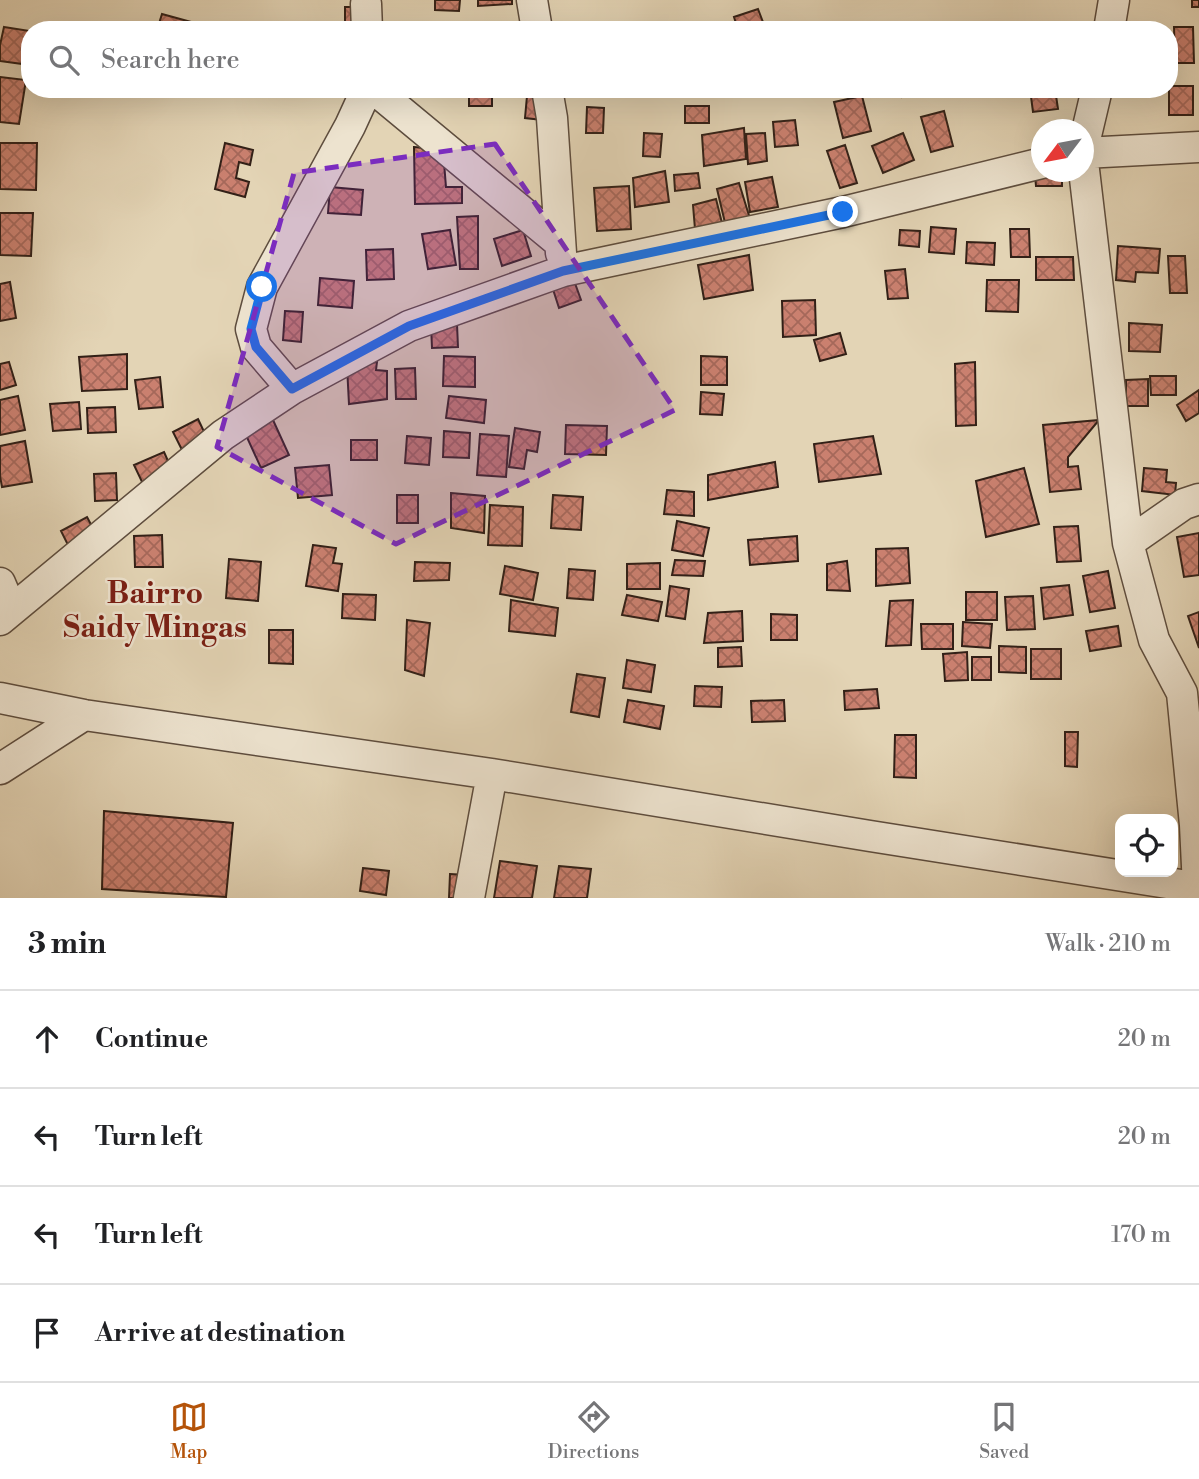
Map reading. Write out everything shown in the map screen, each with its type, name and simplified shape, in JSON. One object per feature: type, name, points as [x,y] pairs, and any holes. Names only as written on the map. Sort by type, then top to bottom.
[{"type":"street","points":[[532,0],[536,21]]},
{"type":"street","points":[[1110,21],[1114,0]]},
{"type":"street","points":[[292,389],[256,347],[251,329],[262,287],[363,98]]},
{"type":"street","points":[[384,98],[561,257]]},
{"type":"street","points":[[549,98],[561,257]]},
{"type":"street","points":[[1090,119],[1095,98]]},
{"type":"street","points":[[1094,152],[1199,147]]},
{"type":"street","points":[[4,604],[223,435],[292,389],[409,326],[561,257],[843,212],[1031,165]]},
{"type":"street","points":[[0,698],[84,715],[492,774],[1198,888],[1190,690],[1154,640],[1128,543],[1084,182]]},
{"type":"street","points":[[1128,543],[1185,504],[1199,499]]},
{"type":"street","points":[[0,769],[84,715]]},
{"type":"street","points":[[469,898],[492,774]]},
{"type":"highlighted area","points":[[495,144],[675,410],[396,544],[217,447],[294,173]]},
{"type":"building","points":[[435,0],[460,0],[459,11],[435,10]]},
{"type":"building","points":[[478,0],[512,0],[512,4],[478,6]]},
{"type":"building","points":[[1192,0],[1199,0],[1199,7],[1192,7]]},
{"type":"building","points":[[345,7],[380,7],[380,21],[345,21]]},
{"type":"building","points":[[758,9],[763,21],[735,21],[734,17]]},
{"type":"building","points":[[162,14],[187,21],[160,21]]},
{"type":"building","points":[[4,27],[21,30],[21,64],[0,61]]},
{"type":"building","points":[[1178,27],[1193,27],[1194,63],[1178,63]]},
{"type":"building","points":[[0,77],[21,79],[21,98],[23,98],[19,124],[0,122]]},
{"type":"building","points":[[1178,86],[1193,86],[1193,115],[1169,115],[1169,98],[1178,98]]},
{"type":"building","points":[[469,98],[492,98],[492,106],[469,106]]},
{"type":"building","points":[[527,98],[562,100],[560,122],[525,118]]},
{"type":"building","points":[[863,98],[871,131],[843,138],[834,102]]},
{"type":"building","points":[[1031,98],[1056,98],[1058,109],[1033,112]]},
{"type":"building","points":[[685,106],[709,106],[709,123],[685,123]]},
{"type":"building","points":[[587,107],[604,108],[603,133],[586,133]]},
{"type":"building","points":[[944,111],[953,146],[931,152],[921,117]]},
{"type":"building","points":[[795,120],[798,145],[775,147],[773,122]]},
{"type":"building","points":[[744,128],[746,159],[704,166],[702,135]]},
{"type":"building","points":[[644,133],[662,134],[660,157],[643,156]]},
{"type":"building","points":[[765,133],[767,161],[748,164],[746,134]]},
{"type":"building","points":[[903,133],[914,160],[883,173],[872,146]]},
{"type":"building","points":[[0,143],[37,143],[36,190],[0,189]]},
{"type":"building","points":[[225,143],[253,150],[250,165],[239,162],[236,178],[249,182],[245,197],[215,189]]},
{"type":"building","points":[[845,145],[857,183],[840,188],[827,151]]},
{"type":"building","points":[[414,147],[443,150],[446,187],[462,187],[462,203],[415,204]]},
{"type":"building","points":[[665,171],[669,202],[635,207],[633,178]]},
{"type":"building","points":[[698,173],[700,188],[675,191],[674,175]]},
{"type":"building","points":[[772,177],[778,207],[750,212],[745,182]]},
{"type":"building","points":[[1036,182],[1062,182],[1062,186],[1036,186]]},
{"type":"building","points":[[739,183],[751,222],[726,227],[717,189]]},
{"type":"building","points":[[629,186],[631,229],[597,231],[594,188]]},
{"type":"building","points":[[330,187],[363,190],[361,215],[328,213]]},
{"type":"building","points":[[716,199],[722,223],[695,229],[693,205]]},
{"type":"building","points":[[0,213],[33,213],[31,256],[0,255]]},
{"type":"building","points":[[478,216],[478,269],[460,269],[457,217]]},
{"type":"building","points":[[931,227],[956,229],[954,254],[929,252]]},
{"type":"building","points":[[1010,229],[1029,229],[1030,257],[1011,257]]},
{"type":"building","points":[[450,230],[456,265],[428,269],[422,234]]},
{"type":"building","points":[[523,230],[531,256],[502,266],[494,239]]},
{"type":"building","points":[[900,230],[920,231],[919,247],[899,245]]},
{"type":"building","points":[[967,242],[995,243],[994,265],[966,263]]},
{"type":"building","points":[[1118,246],[1160,249],[1158,273],[1136,272],[1135,282],[1116,280]]},
{"type":"building","points":[[393,249],[394,279],[367,280],[366,250]]},
{"type":"building","points":[[749,255],[753,290],[704,299],[698,265]]},
{"type":"building","points":[[1168,256],[1185,256],[1187,293],[1170,293]]},
{"type":"building","points":[[1036,257],[1073,257],[1074,280],[1036,280]]},
{"type":"building","points":[[905,269],[908,298],[888,299],[885,271]]},
{"type":"building","points":[[572,275],[581,300],[559,308],[551,283]]},
{"type":"building","points":[[320,278],[354,281],[352,308],[318,305]]},
{"type":"building","points":[[987,280],[1019,280],[1018,312],[986,311]]},
{"type":"building","points":[[10,282],[16,318],[0,321],[0,284]]},
{"type":"building","points":[[815,300],[816,335],[783,337],[782,301]]},
{"type":"building","points":[[285,311],[303,312],[301,342],[283,340]]},
{"type":"building","points":[[1129,323],[1162,325],[1160,352],[1129,351]]},
{"type":"building","points":[[457,324],[458,347],[432,348],[431,325]]},
{"type":"building","points":[[840,333],[846,354],[820,361],[814,340]]},
{"type":"building","points":[[127,354],[127,389],[82,391],[79,357]]},
{"type":"building","points":[[444,356],[475,357],[475,387],[443,386]]},
{"type":"building","points":[[701,356],[727,357],[727,385],[701,385]]},
{"type":"building","points":[[9,362],[16,385],[0,390],[0,364]]},
{"type":"building","points":[[377,362],[376,370],[387,371],[387,399],[349,404],[347,366]]},
{"type":"building","points":[[975,362],[976,425],[956,426],[955,364]]},
{"type":"building","points":[[415,368],[416,399],[396,399],[395,369]]},
{"type":"building","points":[[1150,376],[1176,376],[1176,395],[1151,395]]},
{"type":"building","points":[[160,377],[163,407],[139,409],[135,380]]},
{"type":"building","points":[[1148,379],[1148,406],[1126,406],[1126,380]]},
{"type":"building","points":[[1199,390],[1199,413],[1186,421],[1177,405]]},
{"type":"building","points":[[701,392],[724,394],[722,415],[700,414]]},
{"type":"building","points":[[18,396],[25,430],[0,435],[0,400]]},
{"type":"building","points":[[449,396],[486,400],[484,423],[446,418]]},
{"type":"building","points":[[79,402],[81,429],[53,431],[50,404]]},
{"type":"building","points":[[115,407],[116,432],[88,433],[87,408]]},
{"type":"building","points":[[198,419],[208,440],[183,452],[173,432]]},
{"type":"building","points":[[273,420],[289,455],[261,468],[245,433]]},
{"type":"building","points":[[1099,420],[1068,457],[1068,467],[1078,466],[1081,489],[1050,492],[1043,425]]},
{"type":"building","points":[[566,425],[607,426],[606,455],[565,454]]},
{"type":"building","points":[[515,428],[540,432],[537,452],[527,450],[524,469],[509,467]]},
{"type":"building","points":[[444,431],[470,433],[469,458],[443,457]]},
{"type":"building","points":[[480,434],[509,436],[506,477],[477,475]]},
{"type":"building","points":[[407,436],[431,438],[429,465],[405,463]]},
{"type":"building","points":[[873,436],[881,474],[819,482],[814,444]]},
{"type":"building","points":[[351,440],[377,440],[377,460],[351,460]]},
{"type":"building","points":[[25,441],[32,482],[2,487],[0,446]]},
{"type":"building","points":[[164,452],[172,470],[143,484],[134,465]]},
{"type":"building","points":[[775,462],[778,487],[708,500],[708,475]]},
{"type":"building","points":[[329,465],[332,495],[298,498],[295,468]]},
{"type":"building","points":[[1024,468],[1039,524],[986,537],[976,481]]},
{"type":"building","points":[[1144,468],[1167,470],[1166,482],[1176,483],[1175,495],[1142,491]]},
{"type":"building","points":[[116,473],[117,500],[95,501],[94,474]]},
{"type":"building","points":[[667,490],[694,492],[694,516],[664,514]]},
{"type":"building","points":[[451,493],[485,496],[484,533],[451,528]]},
{"type":"building","points":[[397,495],[418,495],[418,523],[397,523]]},
{"type":"building","points":[[553,495],[583,497],[581,530],[551,528]]},
{"type":"building","points":[[490,505],[523,507],[522,546],[488,545]]},
{"type":"building","points":[[87,517],[95,532],[68,545],[61,531]]},
{"type":"building","points":[[677,521],[709,528],[703,556],[672,550]]},
{"type":"building","points":[[1078,526],[1081,561],[1057,562],[1054,527]]},
{"type":"building","points":[[1199,533],[1199,575],[1184,577],[1177,537]]},
{"type":"building","points":[[162,535],[163,567],[135,567],[134,536]]},
{"type":"building","points":[[797,536],[798,561],[750,565],[748,540]]},
{"type":"building","points":[[313,545],[336,548],[333,563],[342,564],[338,591],[306,586]]},
{"type":"building","points":[[908,548],[910,583],[876,586],[876,549]]},
{"type":"building","points":[[229,559],[261,562],[258,601],[226,598]]},
{"type":"building","points":[[675,560],[705,561],[703,576],[672,575]]},
{"type":"building","points":[[847,561],[850,591],[827,590],[827,564]]},
{"type":"building","points":[[415,562],[450,563],[449,580],[414,581]]},
{"type":"building","points":[[660,563],[660,589],[627,589],[627,564]]},
{"type":"building","points":[[505,566],[538,573],[533,600],[500,594]]},
{"type":"building","points":[[569,569],[595,571],[593,600],[567,598]]},
{"type":"building","points":[[1108,571],[1115,608],[1090,612],[1083,576]]},
{"type":"building","points":[[1069,585],[1073,615],[1044,619],[1041,588]]},
{"type":"building","points":[[670,586],[689,589],[685,619],[666,616]]},
{"type":"building","points":[[966,592],[997,592],[997,620],[966,620]]},
{"type":"building","points":[[343,594],[376,595],[375,620],[342,618]]},
{"type":"building","points":[[627,595],[662,602],[658,621],[622,615]]},
{"type":"building","points":[[1033,596],[1035,629],[1007,630],[1005,597]]},
{"type":"building","points":[[511,600],[558,608],[555,636],[509,631]]},
{"type":"building","points":[[913,600],[911,645],[886,646],[890,601]]},
{"type":"building","points":[[742,611],[743,641],[704,643],[708,613]]},
{"type":"building","points":[[1199,612],[1199,648],[1188,616]]},
{"type":"building","points":[[771,614],[797,615],[797,640],[771,640]]},
{"type":"building","points":[[407,620],[430,623],[424,676],[405,670]]},
{"type":"building","points":[[963,622],[992,624],[990,648],[962,646]]},
{"type":"building","points":[[921,624],[953,624],[953,649],[922,649]]},
{"type":"building","points":[[1118,626],[1121,646],[1090,651],[1086,631]]},
{"type":"building","points":[[269,630],[293,630],[293,664],[269,663]]},
{"type":"building","points":[[999,646],[1026,647],[1026,673],[999,672]]},
{"type":"building","points":[[741,647],[742,666],[718,667],[718,648]]},
{"type":"building","points":[[1031,649],[1061,649],[1061,679],[1031,679]]},
{"type":"building","points":[[967,652],[968,680],[945,681],[943,654]]},
{"type":"building","points":[[972,657],[991,657],[991,680],[972,680]]},
{"type":"building","points":[[627,660],[655,665],[651,692],[623,688]]},
{"type":"building","points":[[577,674],[605,678],[599,717],[571,712]]},
{"type":"building","points":[[695,686],[722,687],[721,707],[694,706]]},
{"type":"building","points":[[877,689],[879,708],[845,710],[844,691]]},
{"type":"building","points":[[628,700],[664,706],[660,729],[624,722]]},
{"type":"building","points":[[784,700],[785,721],[752,722],[751,701]]},
{"type":"building","points":[[1065,732],[1078,732],[1077,767],[1065,766]]},
{"type":"building","points":[[895,735],[916,735],[916,778],[894,777]]},
{"type":"building","points":[[104,811],[233,823],[226,897],[102,889]]},
{"type":"building","points":[[500,861],[537,866],[532,898],[494,898]]},
{"type":"building","points":[[559,866],[591,869],[587,898],[554,898]]},
{"type":"building","points":[[363,868],[389,871],[386,895],[360,891]]},
{"type":"building","points":[[450,874],[483,876],[481,898],[449,898]]},
{"type":"district","name":"Bairro Saidy Mingas","points":[[155,610]]},
{"type":"route","points":[[262,287],[251,329],[256,347],[292,389],[409,326],[563,271],[843,212]]}]
